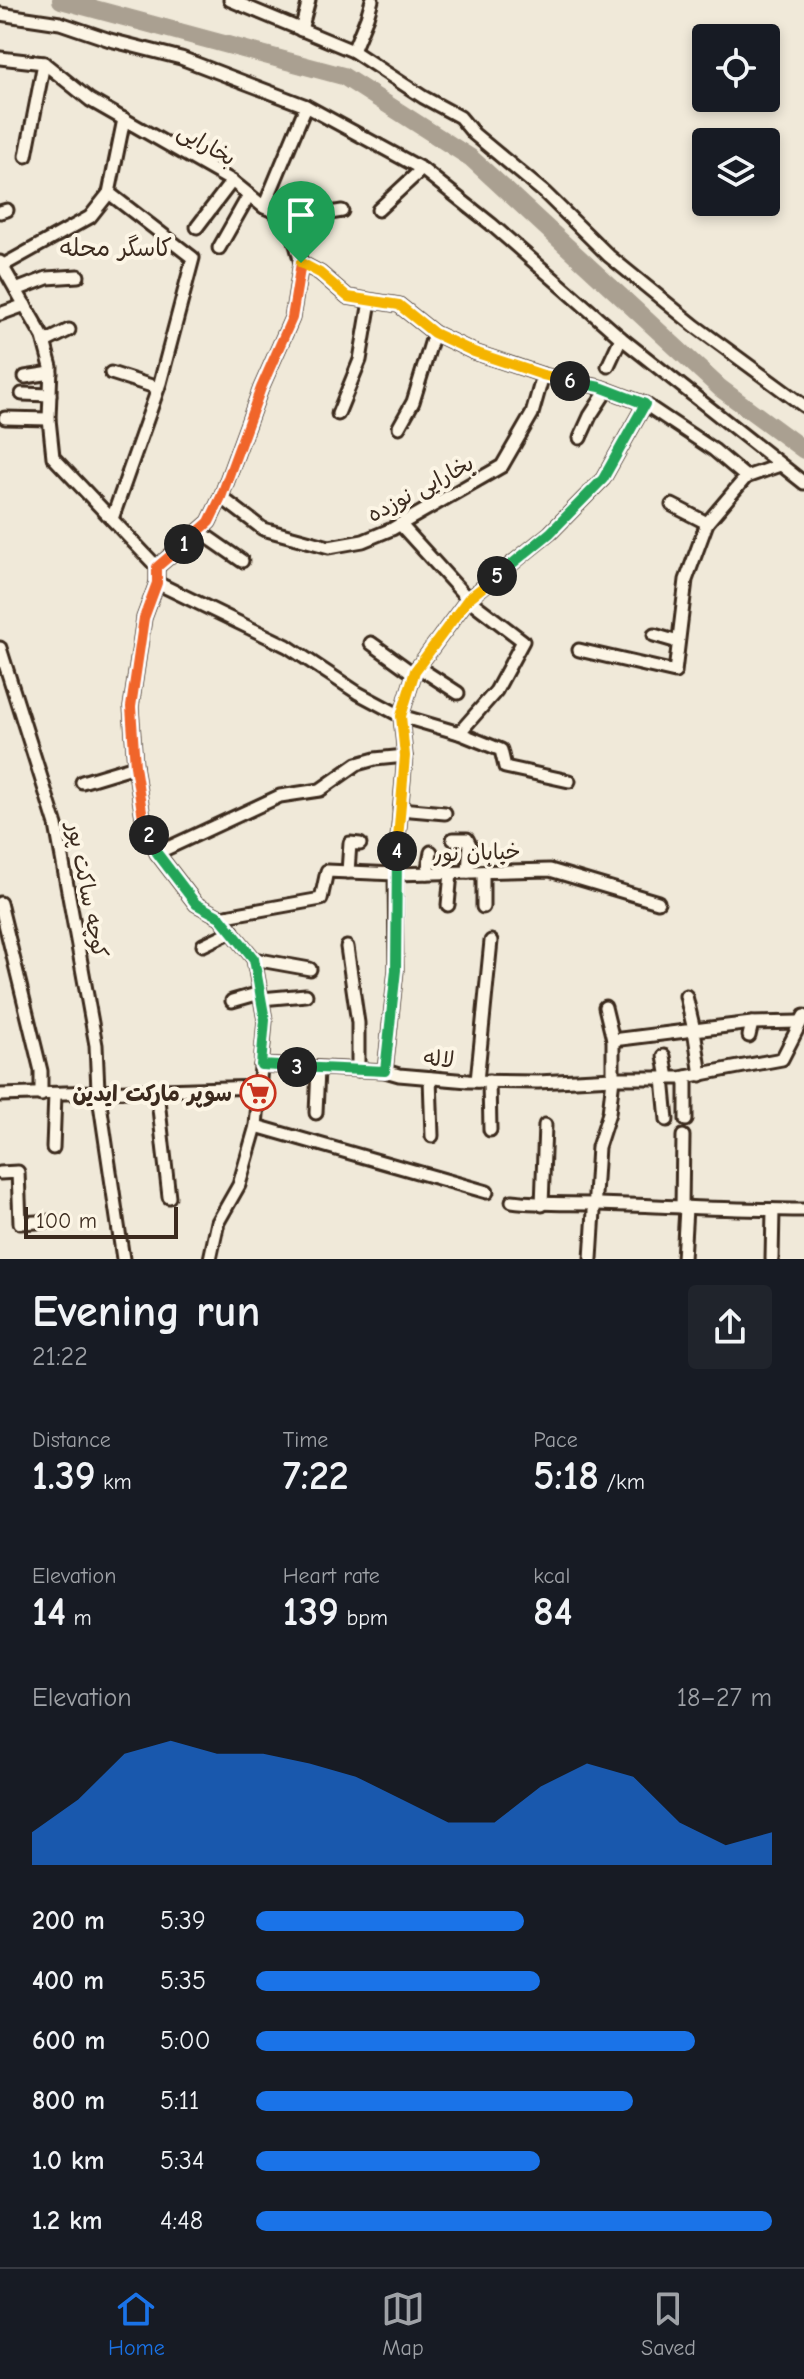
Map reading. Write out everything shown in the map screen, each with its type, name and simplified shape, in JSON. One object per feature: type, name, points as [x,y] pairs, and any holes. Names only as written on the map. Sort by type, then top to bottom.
[{"type":"street","points":[[230,0],[353,51],[423,97],[460,117],[474,134],[545,193],[609,256],[695,326],[804,406]]},
{"type":"street","points":[[301,30],[309,0]]},
{"type":"street","points":[[353,51],[372,0]]},
{"type":"street","points":[[0,14],[60,23],[110,40],[181,58],[306,106],[422,169],[491,224],[621,338],[804,483]]},
{"type":"street","points":[[0,58],[44,63],[26,156]]},
{"type":"street","name":"بخارایی","points":[[44,63],[90,100],[232,181],[264,207],[282,215]]},
{"type":"street","points":[[264,207],[306,106]]},
{"type":"street","points":[[124,119],[109,193],[90,217],[1,264],[45,342],[51,373],[49,419],[53,457],[157,567],[157,583],[144,618],[131,707],[135,766],[144,824],[157,853],[196,904],[220,917],[254,959],[265,1020],[256,1126],[239,1185],[218,1222],[210,1259]]},
{"type":"street","points":[[378,210],[422,169]]},
{"type":"street","points":[[197,227],[232,181]]},
{"type":"street","points":[[109,193],[193,258],[159,386],[112,519]]},
{"type":"street","points":[[219,248],[249,195]]},
{"type":"street","points":[[282,215],[306,217],[342,211]]},
{"type":"street","points":[[157,567],[209,522],[292,318],[301,263],[291,226],[282,215]]},
{"type":"street","points":[[301,263],[320,273],[348,297],[399,305],[434,333],[474,352],[645,404],[714,450],[746,477]]},
{"type":"street","points":[[16,290],[47,278],[78,276]]},
{"type":"street","points":[[338,414],[360,360],[370,301]]},
{"type":"street","points":[[0,314],[25,305]]},
{"type":"street","points":[[45,342],[69,330]]},
{"type":"street","points":[[399,427],[413,402],[434,333]]},
{"type":"street","points":[[608,366],[621,338]]},
{"type":"street","points":[[25,377],[51,373]]},
{"type":"street","points":[[111,373],[159,386]]},
{"type":"street","name":"بخارایی نوزده","points":[[221,497],[263,529],[329,547],[363,541],[400,524],[502,466],[532,414],[543,375]]},
{"type":"street","points":[[580,438],[607,390]]},
{"type":"street","points":[[22,394],[50,395]]},
{"type":"street","points":[[385,1071],[396,970],[395,874],[405,756],[401,716],[416,670],[468,599],[550,533],[603,479],[645,404]]},
{"type":"street","points":[[5,418],[49,419]]},
{"type":"street","points":[[579,650],[675,672],[686,580],[707,523],[746,477],[780,465]]},
{"type":"street","points":[[672,505],[707,523]]},
{"type":"street","points":[[400,524],[468,599],[523,641],[496,691],[459,733]]},
{"type":"street","points":[[199,531],[242,561]]},
{"type":"street","points":[[157,583],[287,646],[358,693],[401,716],[459,733],[501,750],[505,767],[569,781]]},
{"type":"street","points":[[654,635],[678,642]]},
{"type":"street","points":[[371,643],[458,693]]},
{"type":"street","name":"کوچه ساکت پور","points":[[0,648],[56,825],[96,1045],[98,1090],[123,1259]]},
{"type":"street","points":[[157,853],[280,796],[320,790],[357,764],[405,756]]},
{"type":"street","points":[[82,782],[135,766]]},
{"type":"street","points":[[400,809],[445,813]]},
{"type":"street","points":[[453,839],[467,839],[470,845],[468,872]]},
{"type":"street","points":[[348,872],[350,843],[360,844]]},
{"type":"street","points":[[427,873],[431,852]]},
{"type":"street","name":"خیابان نور","points":[[220,917],[321,899],[327,871],[395,874],[550,870],[658,902]]},
{"type":"street","points":[[483,872],[483,907]]},
{"type":"street","points":[[448,905],[451,873]]},
{"type":"street","points":[[0,903],[41,1071],[41,1095]]},
{"type":"street","points":[[203,945],[232,931]]},
{"type":"street","points":[[490,1130],[483,1081],[491,941]]},
{"type":"street","points":[[347,947],[358,1023],[358,1070]]},
{"type":"street","points":[[254,959],[310,969]]},
{"type":"street","points":[[232,1001],[260,996],[306,995]]},
{"type":"street","points":[[686,996],[701,1075]]},
{"type":"street","points":[[591,1259],[598,1147],[609,1113],[613,1078],[613,1040],[605,1007]]},
{"type":"street","points":[[613,1040],[802,1019]]},
{"type":"street","name":"لاله","points":[[261,1065],[385,1071],[399,1075],[483,1081],[686,1077],[782,1059],[802,1019]]},
{"type":"street","points":[[749,1036],[752,1023]]},
{"type":"street","points":[[664,1056],[667,1120]]},
{"type":"street","points":[[316,1113],[318,1069]]},
{"type":"street","points":[[686,1077],[686,1120]]},
{"type":"street","points":[[430,1078],[432,1136]]},
{"type":"street","points":[[0,1095],[259,1087]]},
{"type":"street","points":[[157,1091],[169,1197]]},
{"type":"street","points":[[53,1148],[55,1094]]},
{"type":"street","points":[[542,1205],[545,1125]]},
{"type":"street","points":[[256,1126],[487,1192]]},
{"type":"street","points":[[683,1136],[683,1259]]},
{"type":"street","points":[[0,1173],[18,1172],[20,1223],[54,1221]]},
{"type":"street","points":[[512,1201],[542,1205],[804,1210]]},
{"type":"street","points":[[772,1259],[773,1210]]},
{"type":"waterway","points":[[61,0],[343,76],[471,158],[720,388],[804,450]]},
{"type":"place","name":"سوپر مارکت ایدین","points":[[258,1093]]},
{"type":"district","name":"کاسگر محله","points":[[116,248]]},
{"type":"route","points":[[301,263],[320,273],[348,297],[399,305],[434,333],[474,352],[543,375],[600,387],[645,404],[603,479],[550,533],[468,599],[415,671],[401,716],[405,756],[395,874],[396,970],[385,1071],[261,1065],[265,1020],[254,959],[220,917],[196,904],[157,853],[144,824],[135,766],[131,707],[144,618],[157,583],[157,567],[209,522],[221,497],[261,388],[292,318],[301,263]]}]
